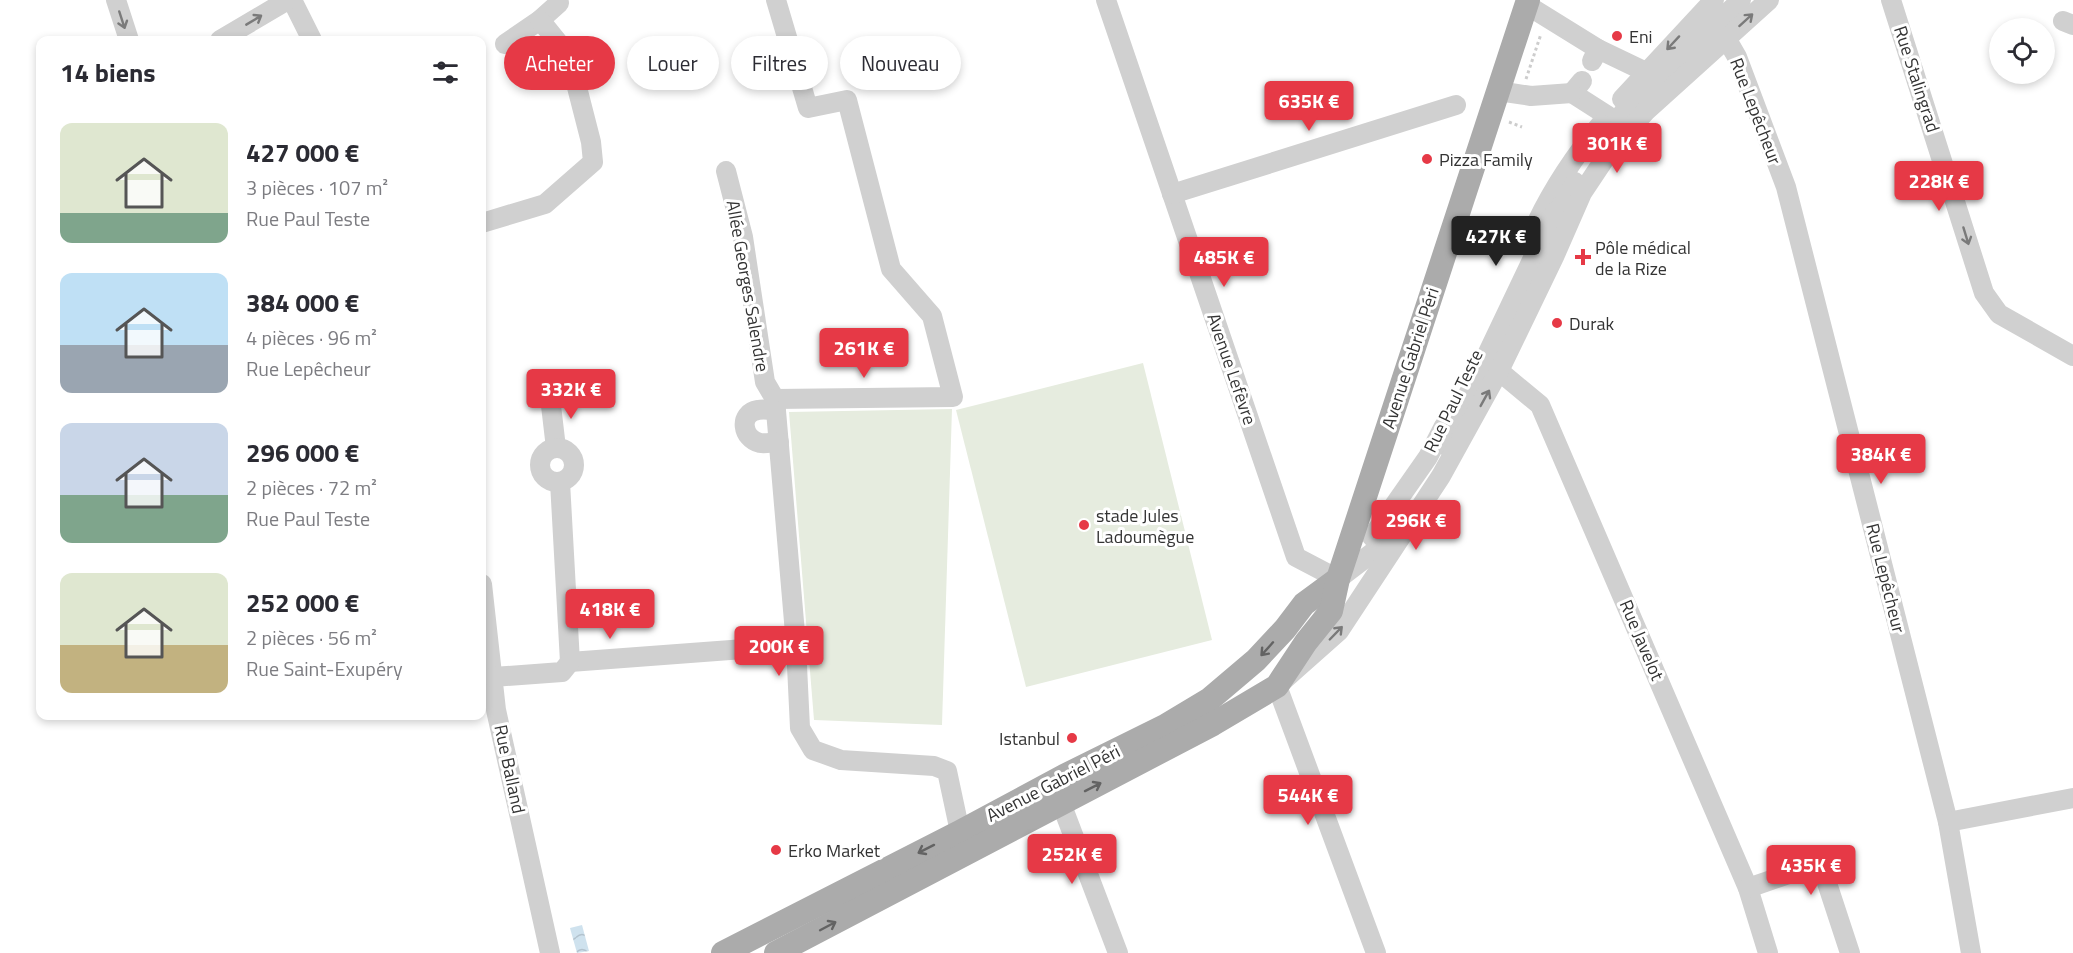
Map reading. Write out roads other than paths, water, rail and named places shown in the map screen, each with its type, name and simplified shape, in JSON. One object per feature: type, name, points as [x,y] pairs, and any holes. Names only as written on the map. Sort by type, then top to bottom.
[{"type":"main road","name":"Avenue Gabriel Péri","points":[[776,953],[1213,724],[1277,686],[1306,642],[1331,611],[1338,579],[1527,2]]},
{"type":"main road","name":"Avenue Gabriel Péri","points":[[731,950],[1064,776],[1165,726],[1210,699],[1256,660],[1285,629],[1304,604],[1338,579]]},
{"type":"street","points":[[116,0],[128,36]]},
{"type":"street","points":[[227,36],[288,0]]},
{"type":"street","points":[[292,0],[310,36]]},
{"type":"street","points":[[776,0],[808,108],[847,100],[891,269],[932,316],[953,397],[776,405],[750,412],[744,427],[751,439],[760,443],[779,442]]},
{"type":"street","name":"Avenue Lefèvre","points":[[1106,0],[1296,557],[1338,579]]},
{"type":"street","name":"Rue Paul Teste","points":[[1277,686],[1339,631],[1441,476],[1545,206],[1576,156],[1646,72],[1714,0]]},
{"type":"street","name":"Rue Paul Teste","points":[[1485,365],[1553,216],[1565,201],[1580,171],[1623,113],[1741,0]]},
{"type":"street","name":"Rue Paul Teste","points":[[1338,579],[1384,522],[1428,457],[1453,409],[1485,365],[1582,193],[1610,151],[1646,111],[1768,0]]},
{"type":"street","name":"Rue Stalingrad","points":[[1891,0],[1984,293],[1999,314],[2073,356]]},
{"type":"street","points":[[1527,2],[1595,55],[1646,72]]},
{"type":"street","points":[[517,36],[559,3]]},
{"type":"street","points":[[486,222],[545,204],[593,162],[591,142],[569,56],[540,20]]},
{"type":"street","name":"Rue Lepêcheur","points":[[1726,38],[1737,57],[1786,187],[1948,822],[1971,953]]},
{"type":"street","points":[[1498,91],[1531,96],[1577,87],[1608,116]]},
{"type":"street","points":[[1172,194],[1456,105]]},
{"type":"street","name":"Allée Georges Salendre","points":[[726,171],[743,237],[765,382],[776,405],[796,645],[800,728],[813,750],[841,760],[934,766],[947,771],[960,832]]},
{"type":"street","name":"Rue Javelot","points":[[1485,365],[1540,405],[1748,888],[1768,953]]},
{"type":"street","points":[[493,677],[562,672],[570,662],[560,482],[545,477],[540,468],[544,453],[556,448],[550,397]]},
{"type":"street","name":"Rue Balland","points":[[486,618],[496,710],[550,953]]},
{"type":"street","points":[[570,662],[796,645]]},
{"type":"street","points":[[1277,686],[1376,953]]},
{"type":"street","points":[[1948,822],[2073,798]]},
{"type":"street","points":[[1061,803],[1118,953]]},
{"type":"street","points":[[1748,888],[1806,868],[1818,869],[1825,877],[1850,953]]},
{"type":"water","points":[[848,335],[849,338],[859,336],[865,361],[853,364],[848,346],[844,347],[842,336]]},
{"type":"water","points":[[582,925],[589,951],[577,953],[570,928]]},
{"type":"place","name":"Eni","points":[[1617,36]]},
{"type":"place","name":"Pizza Family","points":[[1427,159]]},
{"type":"place","name":"Pôle médical de la Rize","points":[[1583,257]]},
{"type":"place","name":"Durak","points":[[1557,323]]},
{"type":"place","name":"stade Jules Ladoumègue","points":[[1084,525]]},
{"type":"place","name":"Istanbul","points":[[1072,738]]},
{"type":"place","name":"Erko Market","points":[[776,850]]}]
